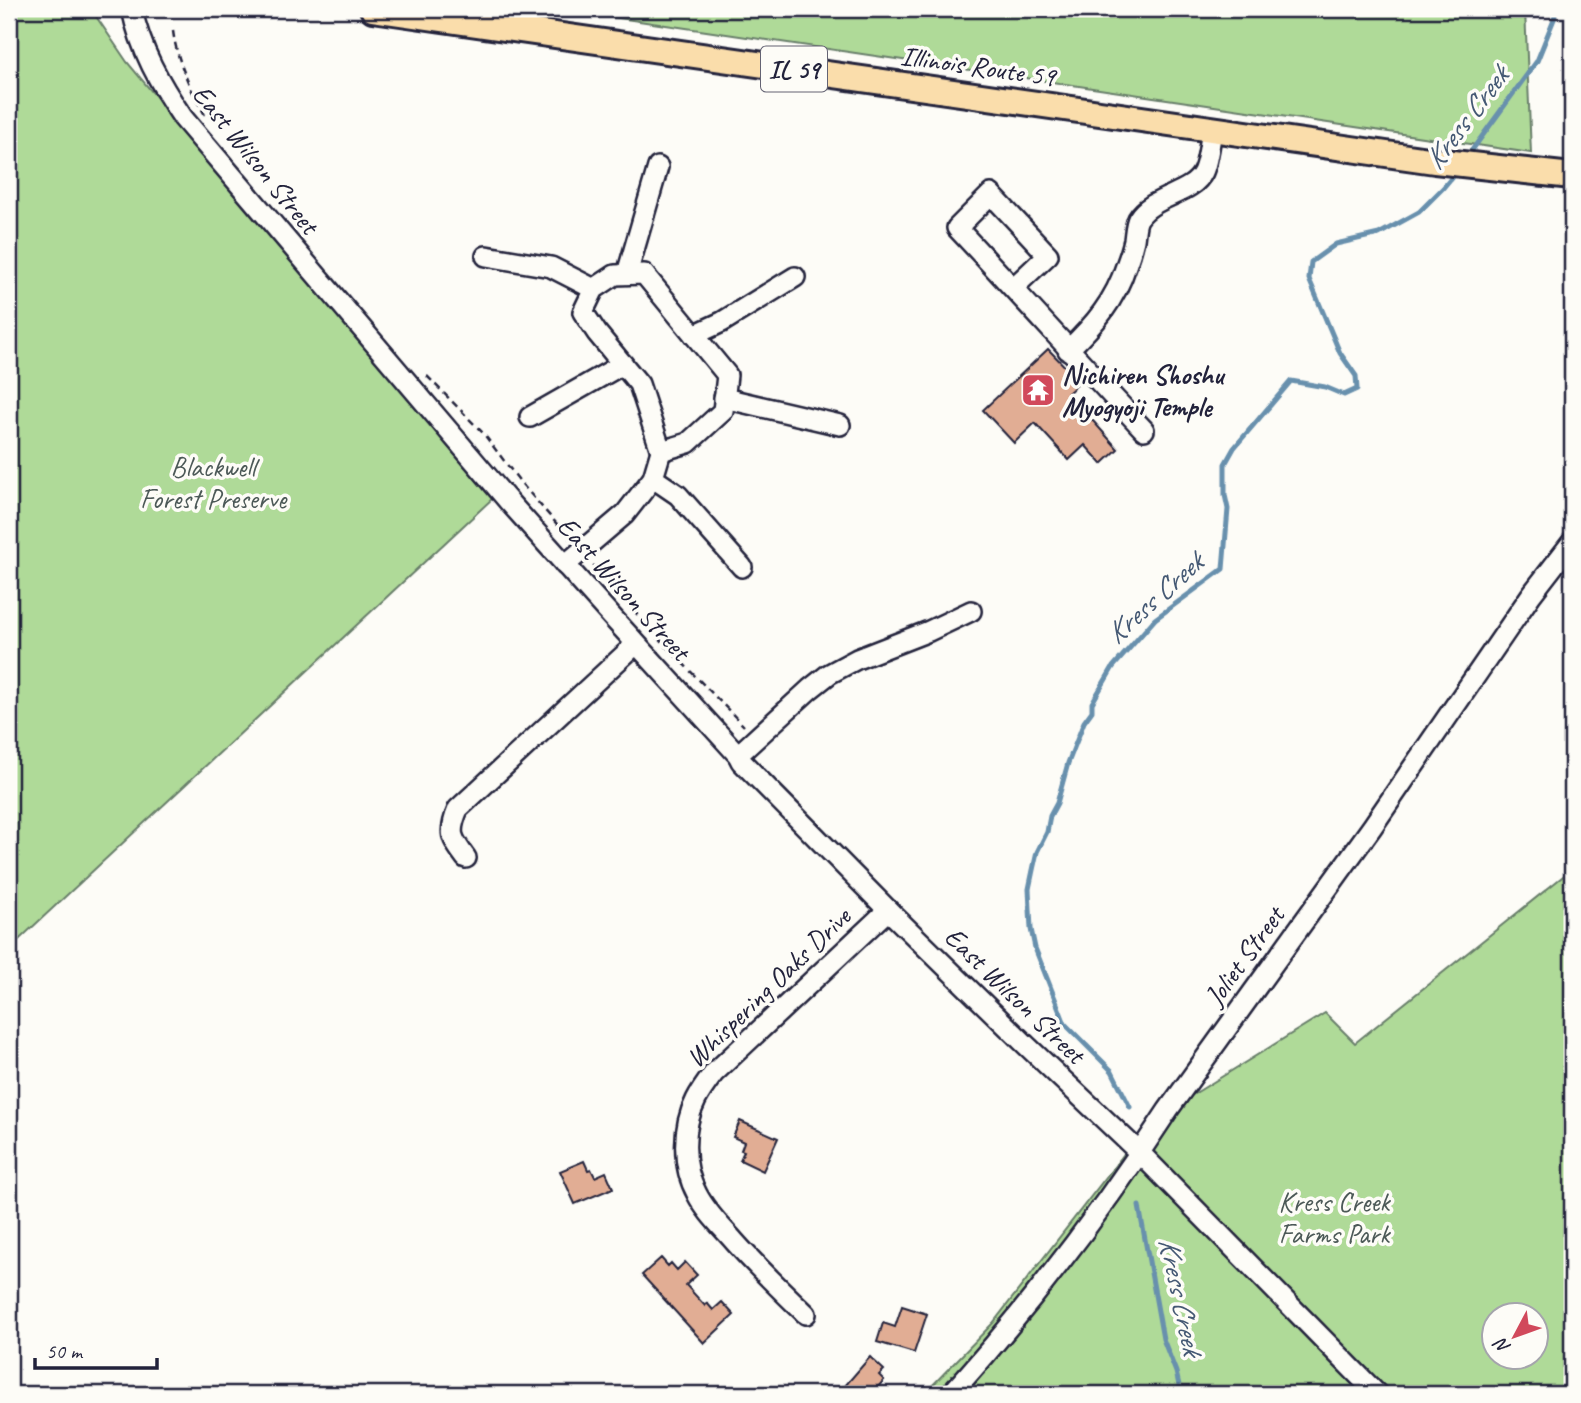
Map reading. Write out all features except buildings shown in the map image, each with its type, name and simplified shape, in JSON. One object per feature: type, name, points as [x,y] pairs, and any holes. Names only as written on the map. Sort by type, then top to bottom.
[{"type":"main road","name":"Illinois Route 59","points":[[374,9],[1212,130],[1481,167],[1572,176]]},
{"type":"street","name":"East Wilson Street","points":[[132,9],[147,56],[163,88],[183,117],[436,417],[636,645],[741,761],[888,910],[1140,1153],[1377,1394]]},
{"type":"street","points":[[1068,350],[1093,326],[1117,291],[1138,220],[1153,204],[1193,184],[1203,173],[1212,130]]},
{"type":"street","points":[[627,274],[658,167]]},
{"type":"street","points":[[1013,288],[1048,255],[990,194],[957,228],[1144,430]]},
{"type":"street","points":[[486,256],[551,267],[594,289]]},
{"type":"street","points":[[565,565],[625,514],[653,478],[661,451],[639,384],[583,312],[594,289],[615,275],[644,274],[727,375],[723,411],[688,443],[661,451]]},
{"type":"street","points":[[694,335],[722,322],[795,277]]},
{"type":"street","points":[[530,417],[623,364]]},
{"type":"street","points":[[724,398],[840,425]]},
{"type":"street","points":[[653,478],[678,495],[741,567]]},
{"type":"street","name":"Joliet Street","points":[[951,1394],[1012,1324],[1140,1153],[1168,1110],[1372,827],[1531,595],[1572,542]]},
{"type":"street","points":[[738,755],[829,674],[857,659],[929,631],[971,611]]},
{"type":"street","points":[[466,858],[453,839],[453,822],[458,809],[636,645]]},
{"type":"street","name":"Whispering Oaks Drive","points":[[806,1314],[763,1273],[704,1207],[687,1167],[687,1129],[695,1100],[714,1073],[888,910]]},
{"type":"path","points":[[173,31],[185,76],[209,120]]},
{"type":"path","points":[[420,369],[483,433],[521,483],[575,544]]},
{"type":"path","points":[[589,560],[662,642],[748,731]]},
{"type":"green space","name":"Blackwell Forest Preserve","points":[[9,9],[91,9],[127,62],[492,499],[9,949]]},
{"type":"green space","points":[[558,9],[1525,9],[1531,153]]},
{"type":"green space","name":"Kress Creek Farms Park","points":[[1572,869],[1572,1394],[924,1394],[993,1323],[1124,1154],[1168,1110],[1325,1013],[1355,1043]]},
{"type":"waterway","name":"Kress Creek","points":[[1467,157],[1537,61],[1556,9]]},
{"type":"waterway","name":"Kress Creek","points":[[1130,1107],[1112,1071],[1065,1024],[1035,948],[1031,929],[1029,889],[1037,852],[1047,832],[1068,763],[1084,722],[1092,711],[1092,703],[1113,667],[1155,619],[1223,569],[1228,509],[1225,464],[1234,448],[1291,381],[1325,387],[1344,395],[1357,389],[1356,376],[1340,353],[1309,279],[1311,262],[1336,244],[1379,234],[1419,212],[1457,171]]},
{"type":"waterway","name":"Kress Creek","points":[[1139,1206],[1163,1339],[1181,1394]]},
{"type":"place","name":"Nichiren Shoshu Myogyoji Temple","points":[[1038,390]]}]
